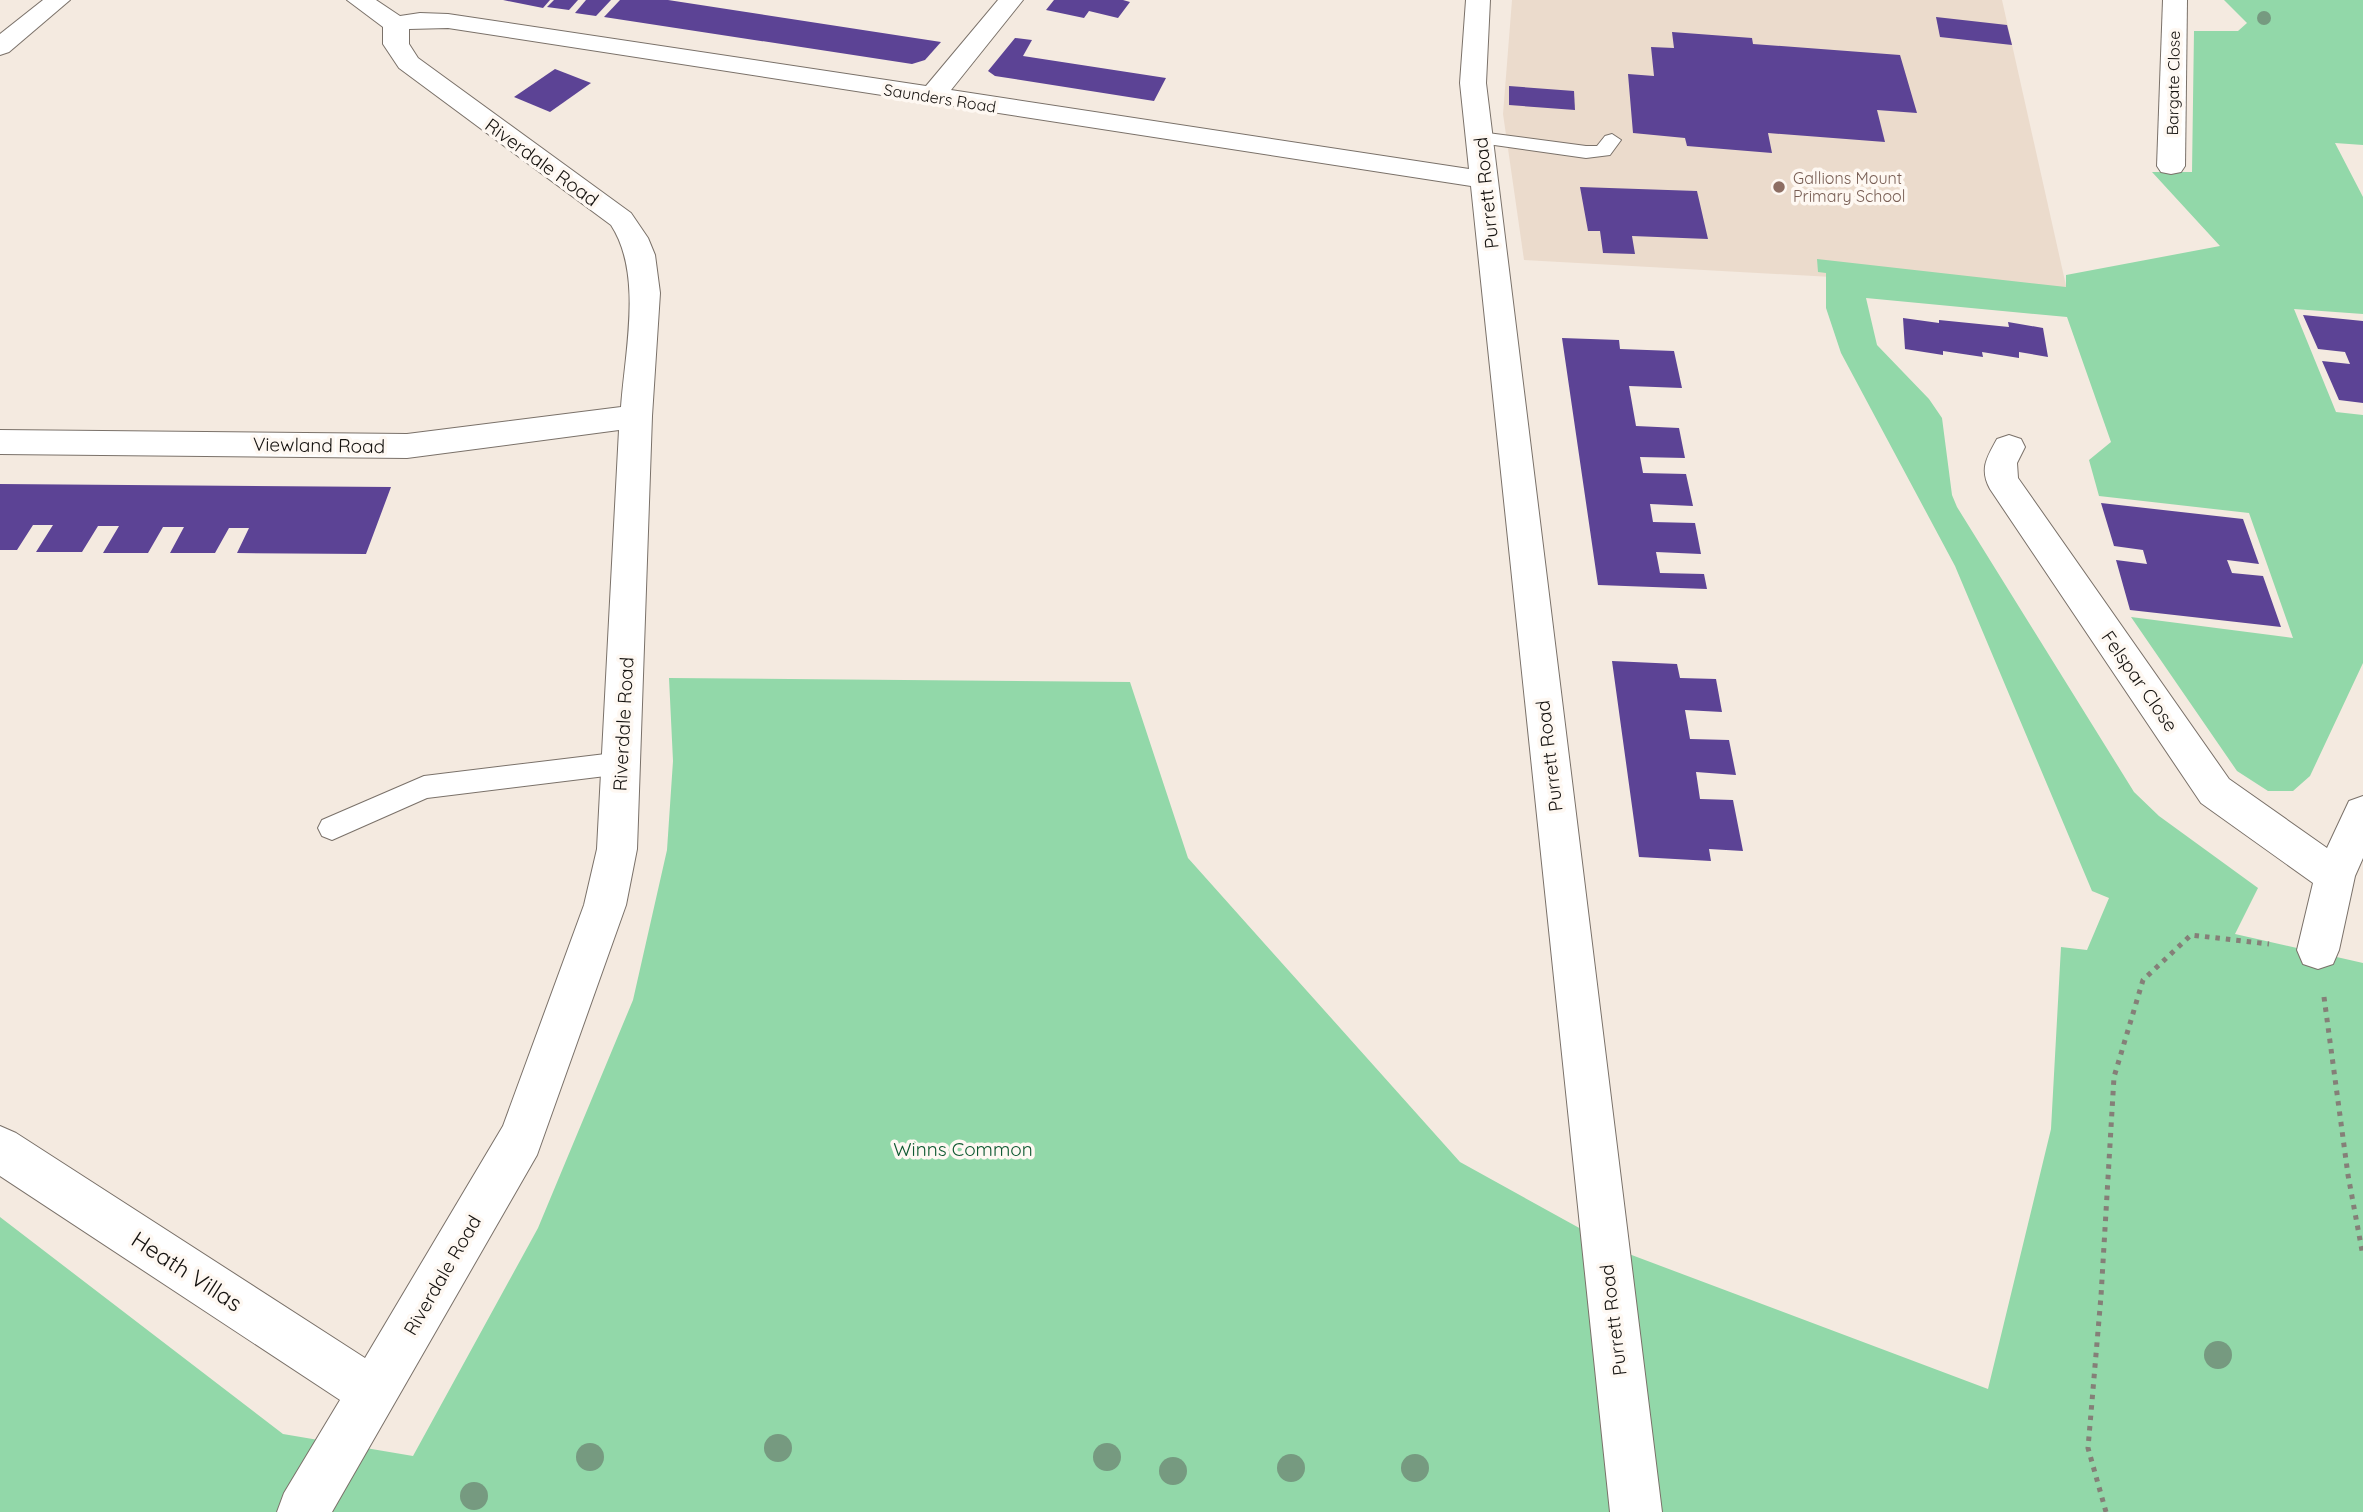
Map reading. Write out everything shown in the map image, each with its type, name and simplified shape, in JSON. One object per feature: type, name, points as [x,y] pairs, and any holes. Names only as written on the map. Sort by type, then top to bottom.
[{"type":"street","points":[[0,47],[58,0]]},
{"type":"street","points":[[359,0],[396,24]]},
{"type":"street","points":[[931,97],[1011,0]]},
{"type":"street","name":"Purrett Road","points":[[1478,0],[1473,83],[1636,1512]]},
{"type":"street","name":"Bargate Close","points":[[2171,166],[2175,0]]},
{"type":"street","name":"Saunders Road","points":[[396,24],[420,20],[448,21],[1485,180]]},
{"type":"street","name":"Riverdale Road","points":[[303,1512],[521,1139],[605,905],[617,849],[636,416],[645,293],[640,255],[635,238],[621,219],[408,63],[396,44],[396,24]]},
{"type":"street","name":"Viewland Road","points":[[0,442],[407,446],[636,416]]},
{"type":"street","name":"Felspar Close","points":[[2009,447],[2000,463],[2002,480],[2215,791],[2335,876]]},
{"type":"street","points":[[2318,950],[2335,876],[2363,813]]},
{"type":"street","name":"Heath Villas","points":[[0,1149],[374,1393]]},
{"type":"lane","points":[[1480,138],[1586,152],[1603,151],[1612,140]]},
{"type":"lane","points":[[332,828],[424,787],[622,763]]},
{"type":"path","points":[[2106,1512],[2088,1448],[2101,1296],[2114,1077],[2143,980],[2191,935],[2318,950],[2348,1175],[2363,1256]]},
{"type":"shaded area","name":"Gallions Mount Primary School","points":[[1512,0],[2002,0],[2067,290],[1524,260],[1503,114]]},
{"type":"green space","name":"Winns Common","points":[[2224,0],[2363,0],[2363,145],[2335,143],[2363,197],[2363,314],[2294,309],[2336,412],[2363,415],[2363,663],[2310,776],[2293,791],[2268,791],[2237,771],[2131,617],[2293,638],[2249,513],[2099,496],[2089,460],[2111,442],[2067,317],[1866,298],[1877,345],[1929,399],[1942,418],[1952,495],[1957,507],[2134,792],[2159,816],[2258,888],[2235,934],[2363,963],[2363,1512],[0,1512],[0,1217],[283,1434],[413,1456],[538,1228],[633,1000],[667,850],[673,761],[669,678],[1130,682],[1188,858],[1460,1162],[1621,1251],[1988,1389],[2051,1129],[2061,947],[2087,950],[2109,898],[2092,891],[1955,566],[1841,353],[1826,308],[1826,273],[1818,272],[1817,259],[2066,287],[2066,275],[2220,246],[2152,172],[2192,172],[2194,31],[2238,31],[2247,23]]},
{"type":"building","points":[[503,0],[550,0],[543,8]]},
{"type":"building","points":[[554,0],[578,0],[569,10],[547,7]]},
{"type":"building","points":[[586,0],[611,0],[596,16],[575,13]]},
{"type":"building","points":[[620,0],[668,0],[941,42],[925,60],[912,64],[604,17]]},
{"type":"building","points":[[1054,0],[1130,2],[1118,18],[1089,11],[1084,18],[1046,10]]},
{"type":"building","points":[[1936,17],[2007,25],[2012,45],[1940,37]]},
{"type":"building","points":[[1672,32],[1752,38],[1753,44],[1900,55],[1917,113],[1877,110],[1885,142],[1768,133],[1772,153],[1687,146],[1685,138],[1633,133],[1628,74],[1654,76],[1651,47],[1674,48]]},
{"type":"building","points":[[1015,38],[1032,40],[1023,56],[1166,78],[1154,101],[995,76],[988,71]]},
{"type":"building","points":[[555,69],[591,83],[550,112],[514,97]]},
{"type":"building","points":[[1509,86],[1574,91],[1575,110],[1509,105]]},
{"type":"building","points":[[1580,187],[1697,191],[1708,239],[1632,236],[1635,254],[1603,253],[1600,231],[1588,231]]},
{"type":"building","points":[[2303,315],[2363,321],[2363,403],[2339,400],[2322,361],[2350,364],[2345,352],[2318,349]]},
{"type":"building","points":[[1903,318],[2009,327],[2008,322],[2043,328],[2048,357],[2019,352],[2019,358],[1982,352],[1983,357],[1943,351],[1943,355],[1905,349]]},
{"type":"building","points":[[1562,338],[1619,340],[1620,349],[1674,351],[1682,388],[1629,386],[1636,426],[1679,428],[1685,458],[1640,457],[1643,473],[1686,474],[1693,506],[1650,504],[1653,522],[1695,523],[1701,554],[1656,552],[1660,573],[1704,574],[1707,589],[1598,585]]},
{"type":"building","points":[[0,484],[391,487],[366,554],[237,553],[249,528],[229,528],[215,553],[170,553],[184,527],[163,527],[148,553],[103,553],[119,526],[98,526],[82,552],[36,552],[53,525],[33,525],[17,550],[0,550]]},
{"type":"building","points":[[2101,503],[2243,519],[2259,564],[2227,560],[2232,573],[2263,576],[2281,627],[2130,610],[2116,560],[2147,564],[2143,550],[2114,546]]},
{"type":"building","points":[[1612,661],[1677,664],[1680,678],[1716,679],[1722,712],[1685,710],[1690,739],[1729,740],[1736,775],[1696,772],[1700,799],[1733,800],[1743,851],[1709,849],[1711,861],[1639,857]]},
{"type":"place","name":"Gallions Mount Primary School","points":[[1779,187]]}]
